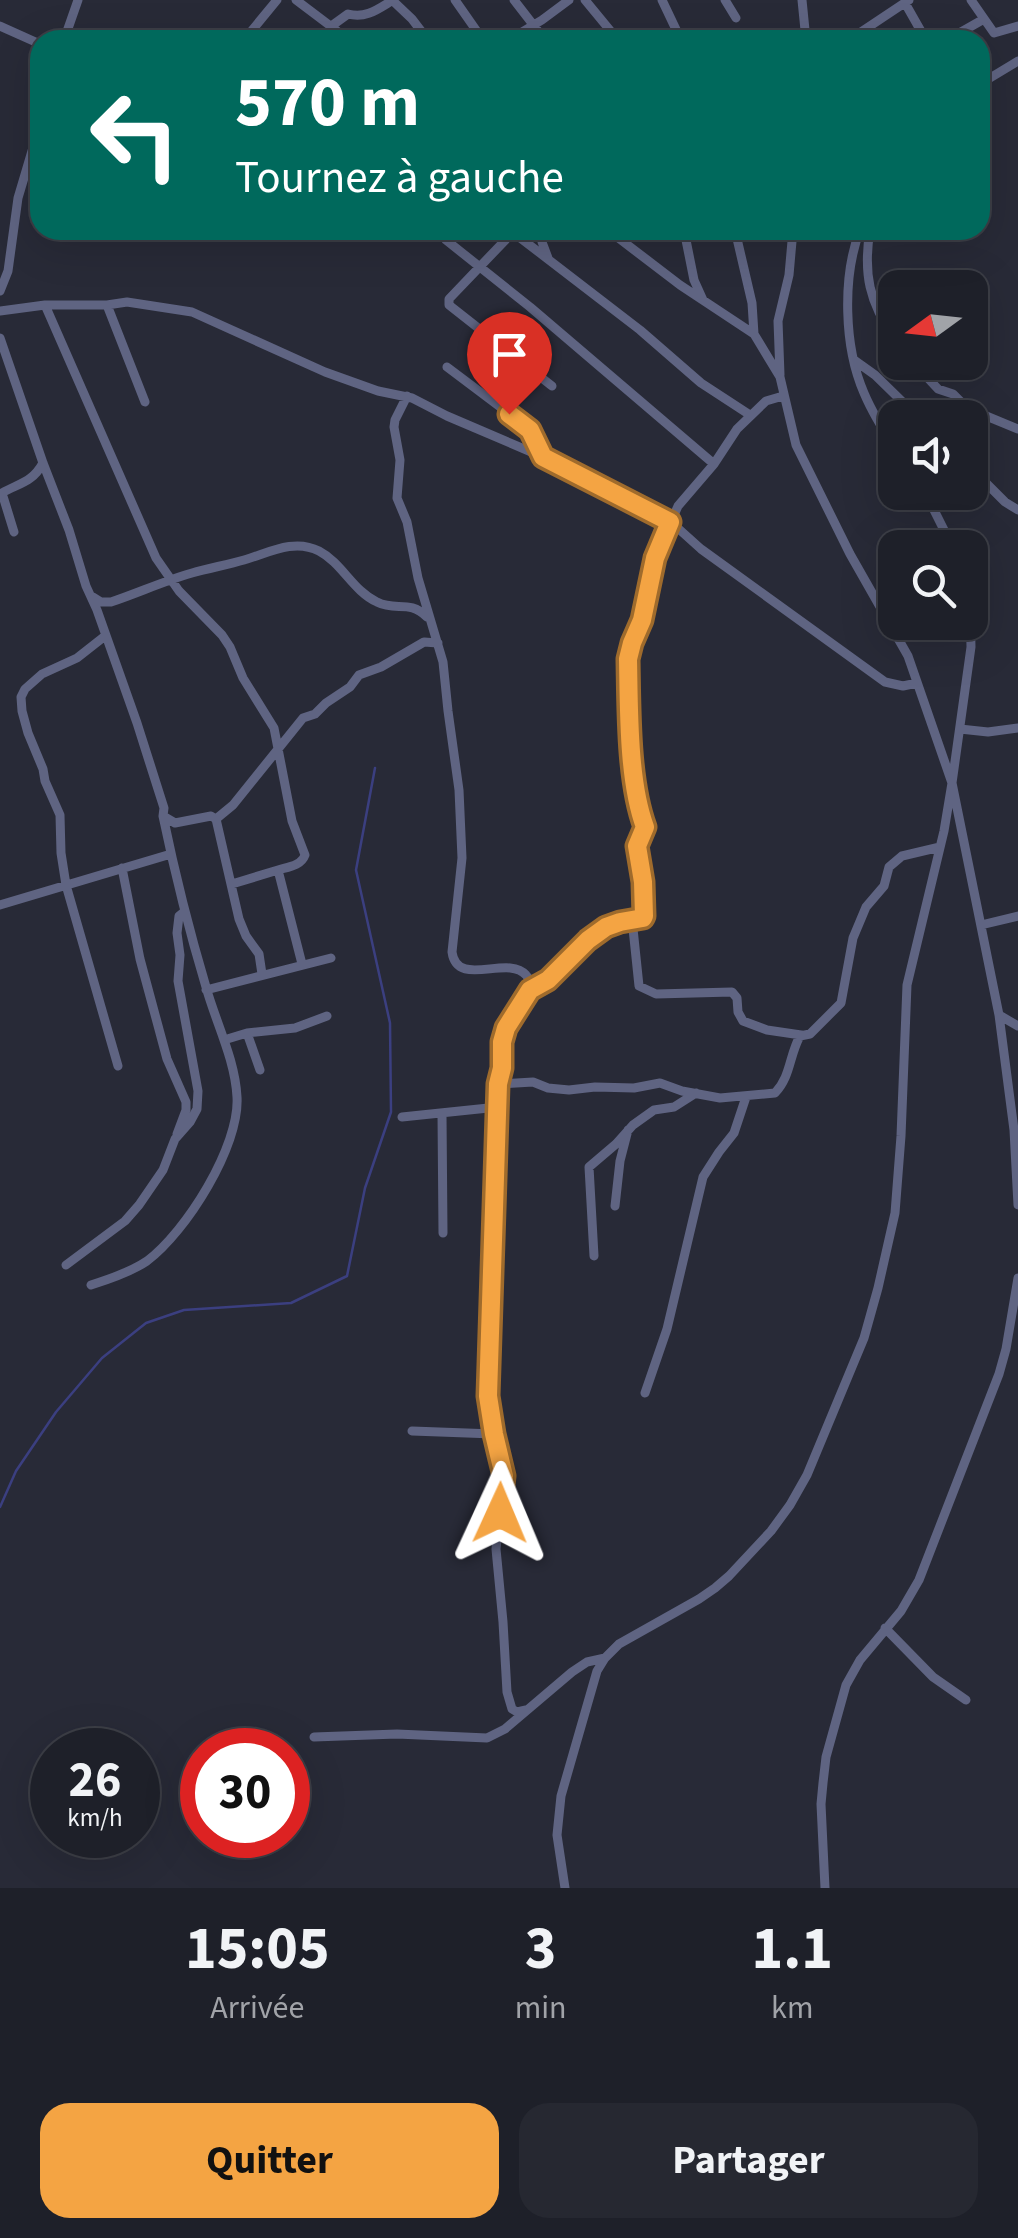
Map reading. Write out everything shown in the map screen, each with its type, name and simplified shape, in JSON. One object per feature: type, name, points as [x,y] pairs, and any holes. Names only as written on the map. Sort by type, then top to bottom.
[{"type":"street","points":[[68,30],[78,0]]},
{"type":"street","points":[[252,30],[277,0]]},
{"type":"street","points":[[296,0],[334,30]]},
{"type":"street","points":[[330,27],[348,14],[365,16],[393,0],[420,30]]},
{"type":"street","points":[[454,0],[476,30]]},
{"type":"street","points":[[514,0],[537,30]]},
{"type":"street","points":[[525,30],[569,0]]},
{"type":"street","points":[[585,0],[610,30]]},
{"type":"street","points":[[662,0],[676,30]]},
{"type":"street","points":[[725,0],[736,18]]},
{"type":"street","points":[[971,0],[994,33],[1018,26]]},
{"type":"street","points":[[803,1],[805,30]]},
{"type":"street","points":[[864,30],[907,2],[921,30]]},
{"type":"street","points":[[965,30],[984,19]]},
{"type":"street","points":[[0,26],[30,40]]},
{"type":"street","points":[[990,78],[1018,62]]},
{"type":"street","points":[[0,290],[8,271],[18,198],[30,158]]},
{"type":"street","points":[[446,240],[714,464]]},
{"type":"street","points":[[503,240],[449,299],[448,305],[552,386]]},
{"type":"street","points":[[523,240],[702,383],[750,415]]},
{"type":"street","points":[[542,240],[549,260]]},
{"type":"street","points":[[621,240],[754,334],[780,378]]},
{"type":"street","points":[[686,240],[694,280],[704,302]]},
{"type":"street","points":[[737,240],[752,303],[754,334]]},
{"type":"street","points":[[791,240],[789,274],[778,321],[780,378],[790,426],[802,460],[850,554],[898,636],[952,783],[999,1016],[1016,1125],[1018,1205]]},
{"type":"street","points":[[857,240],[848,296],[854,360],[863,392],[878,422]]},
{"type":"street","points":[[868,240],[869,286],[878,309]]},
{"type":"street","points":[[0,311],[133,302],[192,312],[325,372],[378,391],[408,396],[543,457],[670,522],[885,682],[903,686],[918,683]]},
{"type":"street","points":[[107,304],[146,402]]},
{"type":"street","points":[[45,305],[142,528],[170,581],[230,647],[242,678],[274,728],[292,821],[305,854],[294,866],[232,884]]},
{"type":"street","points":[[0,338],[164,808],[184,912],[235,1074],[238,1099],[233,1134],[220,1164],[186,1218],[149,1259],[91,1285]]},
{"type":"street","points":[[854,360],[901,400]]},
{"type":"street","points":[[446,367],[528,428],[543,457]]},
{"type":"street","points":[[930,380],[968,408],[1018,429]]},
{"type":"street","points":[[408,396],[394,427],[400,460],[398,498],[443,662],[460,790],[462,858],[454,962],[469,970],[516,968],[528,976],[530,990]]},
{"type":"street","points":[[526,1710],[512,1709],[507,1692],[496,1549],[504,1476],[488,1396],[502,1042],[506,1028],[530,990],[548,980],[606,927],[643,918],[637,846],[645,827],[638,809],[629,706],[628,659],[632,643],[642,620],[655,558],[678,506],[750,415],[766,400],[784,396]]},
{"type":"street","points":[[14,532],[2,493],[23,484],[43,463]]},
{"type":"street","points":[[988,485],[1018,510]]},
{"type":"street","points":[[91,596],[106,603],[271,550],[304,546],[327,556],[374,602],[411,606],[428,618]]},
{"type":"street","points":[[105,636],[77,658],[42,674],[25,689],[22,711],[60,815],[66,885],[118,1066]]},
{"type":"street","points":[[565,1888],[557,1835],[561,1796],[597,1672],[605,1658],[630,1637],[699,1600],[729,1576],[771,1532],[790,1505],[823,1441],[864,1338],[891,1234],[902,1136],[907,985],[944,831],[971,640]]},
{"type":"street","points":[[216,819],[233,805],[303,718],[315,714],[350,687],[359,675],[382,667],[424,642],[438,643]]},
{"type":"street","points":[[960,728],[988,732],[1018,728]]},
{"type":"street","points":[[163,816],[175,823],[212,816],[216,819],[240,919],[259,954],[262,974]]},
{"type":"street","points":[[632,919],[639,986],[656,994],[732,992],[743,1020],[767,1030],[810,1034],[841,1003],[853,938],[866,907],[884,886],[889,867],[908,853],[940,846]]},
{"type":"street","points":[[0,905],[171,854]]},
{"type":"street","points":[[66,1264],[125,1221],[139,1205],[163,1170],[186,1110],[167,1059],[140,959],[122,868]]},
{"type":"street","points":[[278,870],[302,964]]},
{"type":"street","points":[[175,1139],[197,1110],[198,1090],[178,981],[177,933],[179,916],[184,912]]},
{"type":"street","points":[[981,925],[1018,916]]},
{"type":"street","points":[[206,990],[331,958]]},
{"type":"street","points":[[224,1040],[295,1028],[326,1016]]},
{"type":"street","points":[[999,1016],[1018,1026]]},
{"type":"street","points":[[247,1034],[260,1070]]},
{"type":"street","points":[[498,1084],[533,1082],[569,1090],[660,1083],[720,1098],[775,1093],[790,1070],[801,1035]]},
{"type":"street","points":[[594,1256],[589,1167],[654,1110],[674,1108],[696,1093]]},
{"type":"street","points":[[645,1394],[684,1265],[700,1185],[734,1133],[746,1097]]},
{"type":"street","points":[[402,1117],[498,1106]]},
{"type":"street","points":[[442,1114],[443,1233]]},
{"type":"street","points":[[615,1206],[628,1130]]},
{"type":"street","points":[[825,1888],[822,1804],[826,1758],[846,1685],[860,1660],[902,1610],[919,1580],[999,1374],[1016,1314],[1018,1278]]},
{"type":"street","points":[[412,1431],[494,1434]]},
{"type":"street","points":[[884,1628],[933,1676],[966,1700]]},
{"type":"street","points":[[314,1737],[397,1734],[487,1738],[505,1729],[578,1667],[605,1658]]},
{"type":"waterway","points":[[0,1507],[16,1471],[56,1412],[102,1358],[146,1323],[184,1310],[291,1303],[347,1276],[365,1188],[391,1112],[390,1023],[356,870],[375,768]]},
{"type":"route","points":[[500,1513],[504,1476],[488,1396],[502,1042],[509,1022],[530,990],[548,980],[606,927],[644,916],[637,846],[645,827],[638,809],[634,770],[628,659],[642,620],[655,558],[670,522],[543,457],[530,430],[509,414]]}]
